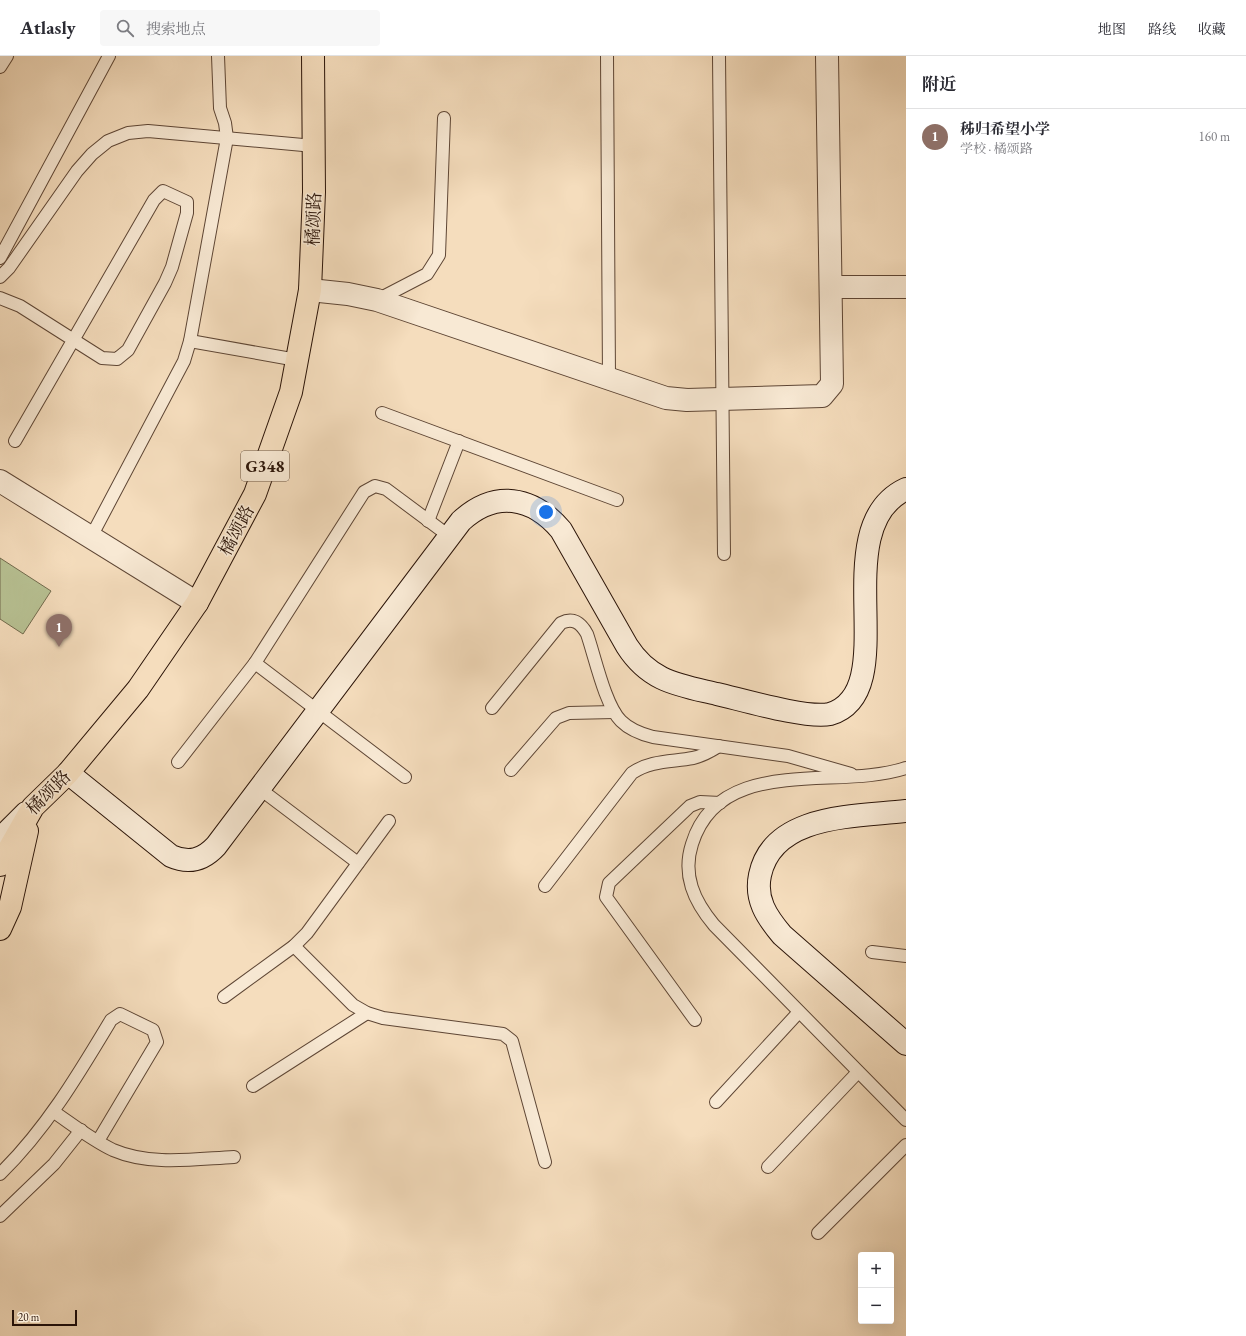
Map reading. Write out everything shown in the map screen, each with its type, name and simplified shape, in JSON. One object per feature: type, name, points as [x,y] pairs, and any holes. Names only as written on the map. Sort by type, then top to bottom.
[{"type":"highway","name":"橘颂路","points":[[33,807],[68,773],[138,690],[197,603],[255,494],[291,392],[310,290],[314,192],[313,56]]},
{"type":"highway","name":"G348","points":[[0,865],[33,807]]},
{"type":"highway","points":[[0,928],[10,907],[33,807]]},
{"type":"street","points":[[310,290],[348,294],[377,300],[666,398],[687,400],[822,396],[832,384],[827,56]]},
{"type":"street","points":[[831,287],[906,287]]},
{"type":"street","points":[[0,481],[197,603]]},
{"type":"street","points":[[68,773],[164,852],[177,859],[184,860],[198,859],[211,852],[260,789],[449,536],[468,514],[493,502],[512,500],[536,508],[550,517],[566,536],[627,646],[635,659],[647,670],[673,684],[804,714],[830,714],[842,709],[852,702],[867,682],[872,658],[871,537],[879,515],[886,505],[894,496],[906,489]]},
{"type":"street","name":"橘颂路","points":[[0,839],[33,807]]},
{"type":"street","points":[[906,811],[822,821],[803,826],[786,836],[772,849],[762,866],[758,885],[760,904],[769,920],[782,935],[906,1044]]},
{"type":"lane","points":[[0,67],[6,56]]},
{"type":"lane","points":[[0,258],[109,56]]},
{"type":"lane","points":[[91,537],[184,362],[190,341],[227,138],[220,102],[218,56]]},
{"type":"lane","points":[[607,56],[609,378]]},
{"type":"lane","points":[[719,56],[724,554]]},
{"type":"lane","points":[[377,300],[427,274],[440,255],[444,118]]},
{"type":"lane","points":[[0,277],[8,268],[77,170],[108,140],[128,133],[148,131],[314,146]]},
{"type":"lane","points":[[0,298],[20,306],[74,340],[102,358],[117,359],[128,350],[165,283],[172,267],[187,213],[187,202],[164,192],[154,200],[74,340],[15,441]]},
{"type":"lane","points":[[190,341],[297,360]]},
{"type":"lane","points":[[382,413],[617,500]]},
{"type":"lane","points":[[428,521],[459,441]]},
{"type":"lane","points":[[178,762],[255,663],[364,492],[375,486],[386,489],[449,536]]},
{"type":"lane","points":[[492,708],[561,623],[568,620],[576,621],[583,627],[587,634],[614,712],[627,726],[644,735],[788,756],[855,776]]},
{"type":"lane","points":[[255,663],[405,777]]},
{"type":"lane","points":[[511,770],[556,718],[569,713],[614,712]]},
{"type":"lane","points":[[545,886],[632,773],[643,766],[655,763],[694,758],[719,746]]},
{"type":"lane","points":[[906,768],[878,774],[754,785],[742,789],[720,803],[703,821],[697,831],[689,853],[689,875],[695,897],[700,907],[714,925],[906,1120]]},
{"type":"lane","points":[[260,789],[358,863]]},
{"type":"lane","points":[[695,1020],[606,897],[609,883],[683,812],[700,802],[720,803]]},
{"type":"lane","points":[[224,997],[294,946],[307,933],[389,821]]},
{"type":"lane","points":[[294,946],[353,1005],[367,1013],[383,1018],[503,1034],[512,1041],[545,1162]]},
{"type":"lane","points":[[872,952],[906,956]]},
{"type":"lane","points":[[716,1102],[800,1012]]},
{"type":"lane","points":[[253,1086],[367,1013]]},
{"type":"lane","points":[[0,1174],[20,1154],[54,1112],[68,1092],[111,1020],[120,1014],[153,1030],[158,1042],[98,1141]]},
{"type":"lane","points":[[768,1167],[858,1072]]},
{"type":"lane","points":[[54,1112],[98,1141],[130,1156],[165,1160],[234,1158]]},
{"type":"lane","points":[[0,1216],[54,1164],[81,1130]]},
{"type":"lane","points":[[818,1233],[906,1145]]},
{"type":"green space","points":[[0,558],[51,591],[23,634],[0,619]]},
{"type":"place","name":"秭归希望小学","points":[[59,647]]}]
